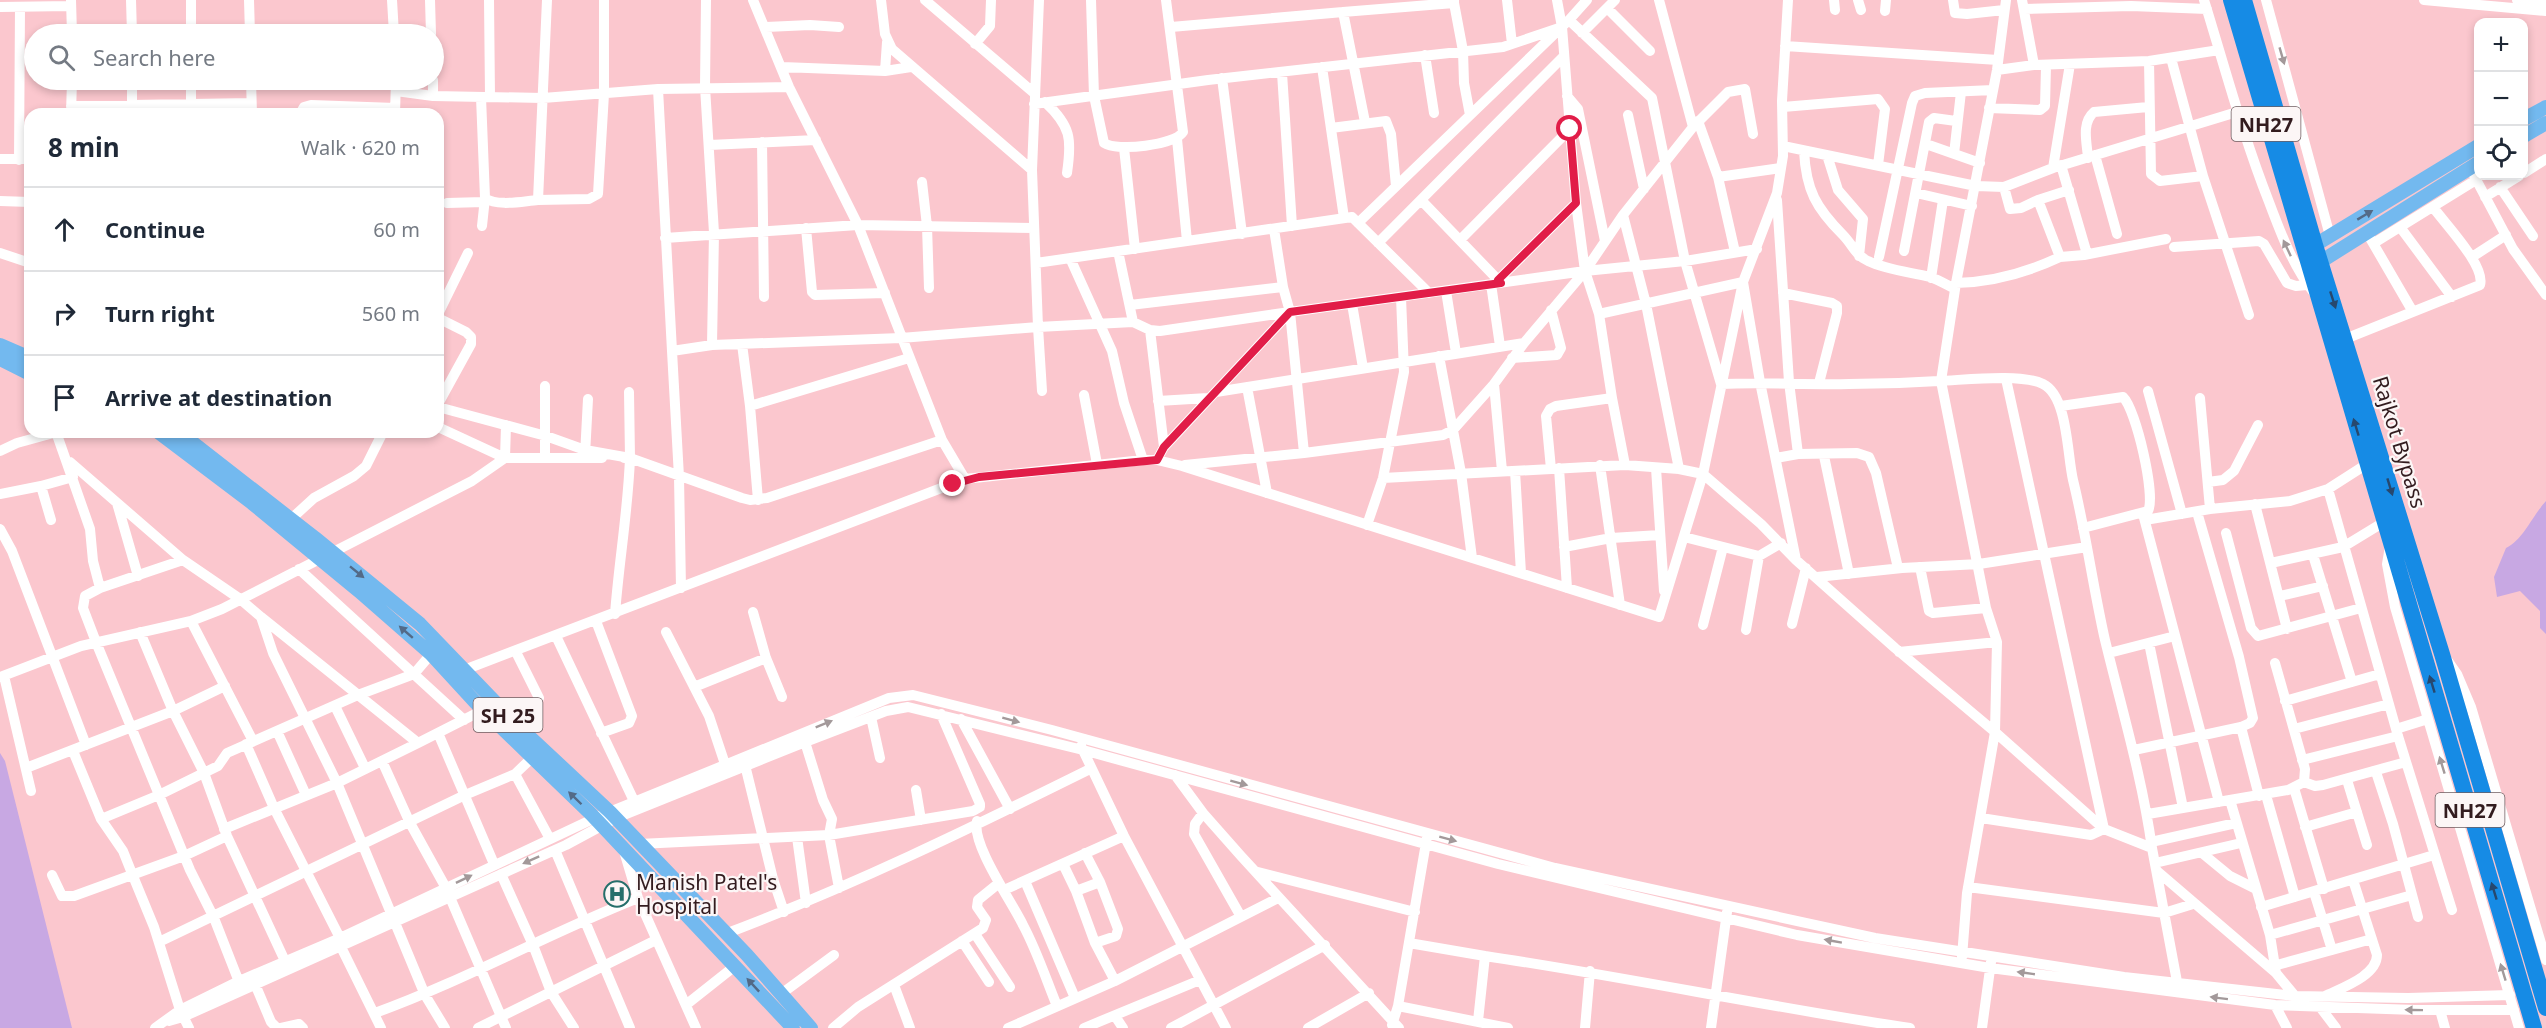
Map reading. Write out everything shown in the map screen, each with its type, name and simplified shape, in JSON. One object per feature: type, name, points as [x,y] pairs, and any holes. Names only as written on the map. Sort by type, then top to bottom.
[{"type":"highway","name":"NH27","points":[[2231,0],[2308,246],[2317,298]]},
{"type":"highway","name":"NH27","points":[[2244,0],[2307,219],[2308,246]]},
{"type":"highway","name":"Rajkot Bypass","points":[[2308,246],[2320,262],[2442,654]]},
{"type":"highway","name":"Rajkot Bypass","points":[[2317,298],[2390,544]]},
{"type":"highway","name":"NH27","points":[[2390,544],[2534,1028]]},
{"type":"highway","name":"NH27","points":[[2442,654],[2546,1008]]},
{"type":"main road","points":[[2528,116],[2546,107]]},
{"type":"main road","points":[[2528,133],[2546,123]]},
{"type":"main road","points":[[2308,246],[2330,236],[2474,148]]},
{"type":"main road","points":[[2320,262],[2370,238],[2474,171]]},
{"type":"main road","points":[[0,345],[24,355]]},
{"type":"main road","points":[[0,359],[24,371]]},
{"type":"main road","points":[[166,438],[326,556],[431,654],[483,710],[538,753],[623,848],[793,1028]]},
{"type":"main road","name":"SH 25","points":[[187,438],[291,519],[326,556],[420,624],[517,724],[538,753],[613,815],[811,1028]]},
{"type":"street","points":[[131,0],[132,24]]},
{"type":"street","points":[[191,0],[191,24]]},
{"type":"street","points":[[249,0],[250,24]]},
{"type":"street","points":[[392,0],[393,24]]},
{"type":"street","points":[[430,0],[431,24]]},
{"type":"street","points":[[483,226],[489,0]]},
{"type":"street","points":[[538,200],[547,0]]},
{"type":"street","points":[[447,203],[484,200],[498,202],[589,199],[598,194],[604,94],[604,0]]},
{"type":"street","points":[[706,0],[705,87],[714,233],[712,345]]},
{"type":"street","points":[[753,0],[789,87],[858,225],[942,440],[965,479]]},
{"type":"street","points":[[880,0],[887,42],[885,71]]},
{"type":"street","points":[[925,0],[1065,124],[1070,143],[1067,173]]},
{"type":"street","points":[[975,44],[990,26],[991,0]]},
{"type":"street","points":[[1039,0],[1038,100],[1032,170],[1042,391]]},
{"type":"street","points":[[1091,0],[1094,96],[1104,143],[1114,148],[1124,148],[1177,139]]},
{"type":"street","points":[[1166,0],[1183,129],[1177,139],[1186,241]]},
{"type":"street","points":[[1508,0],[1512,44]]},
{"type":"street","points":[[1557,0],[1565,24],[1564,56],[1567,96],[1576,203],[1585,271],[1599,314],[1625,465]]},
{"type":"street","points":[[1358,223],[1565,24],[1587,0]]},
{"type":"street","points":[[1659,0],[1696,124],[1718,177],[1735,252]]},
{"type":"street","points":[[464,670],[965,479],[1143,460],[1157,460],[1182,466],[1659,617],[1703,474],[1743,282],[1777,193],[1783,146],[1788,0]]},
{"type":"street","points":[[1953,0],[1955,13],[1966,14],[2005,5],[1998,65],[1955,289],[1941,381],[1986,608],[1997,642],[1995,732],[1968,886],[1961,963]]},
{"type":"street","points":[[2266,0],[2330,236]]},
{"type":"street","points":[[2424,0],[2546,11]]},
{"type":"street","points":[[2517,0],[2546,3]]},
{"type":"street","points":[[1171,27],[1454,1],[1463,51],[1464,83],[1470,115]]},
{"type":"street","points":[[0,7],[71,3],[72,24]]},
{"type":"street","points":[[1582,33],[1611,4],[1650,51]]},
{"type":"street","points":[[1989,108],[2040,110],[2045,106],[2040,65],[2023,4],[2206,5],[2247,145],[2283,240],[2307,285],[2317,298]]},
{"type":"street","points":[[0,159],[24,160],[20,7]]},
{"type":"street","points":[[1343,12],[1365,122]]},
{"type":"street","points":[[1038,100],[1094,96],[1222,78],[1282,73],[1512,44],[1565,24],[1582,33],[1652,98],[1685,261],[1721,384]]},
{"type":"street","points":[[766,27],[810,25],[839,27]]},
{"type":"street","points":[[887,42],[911,67],[1032,170]]},
{"type":"street","points":[[1785,46],[1998,65],[2149,61],[2219,51]]},
{"type":"street","points":[[1425,55],[1434,113]]},
{"type":"street","points":[[1378,243],[1564,56]]},
{"type":"street","points":[[2171,58],[2203,176],[2248,315]]},
{"type":"street","points":[[2149,61],[2150,167],[2154,178],[2160,181],[2203,176]]},
{"type":"street","points":[[2070,64],[2057,167],[2069,190],[2087,254]]},
{"type":"street","points":[[782,67],[885,71],[911,67]]},
{"type":"street","points":[[1322,67],[1344,218]]},
{"type":"street","points":[[1282,73],[1292,226]]},
{"type":"street","points":[[1222,78],[1242,234]]},
{"type":"street","points":[[395,108],[396,91],[434,96],[543,98],[658,88],[789,87]]},
{"type":"street","points":[[658,88],[679,477],[681,588]]},
{"type":"street","points":[[1182,466],[1391,442],[1443,435],[1453,430],[1494,384],[1524,343],[1585,271],[1623,215],[1696,124],[1728,92],[1745,89],[1753,134]]},
{"type":"street","points":[[71,108],[72,90]]},
{"type":"street","points":[[132,90],[132,106]]},
{"type":"street","points":[[191,90],[191,108]]},
{"type":"street","points":[[250,90],[251,108]]},
{"type":"street","points":[[434,90],[434,96]]},
{"type":"street","points":[[1879,257],[1915,96],[1993,90]]},
{"type":"street","points":[[1953,154],[1961,92]]},
{"type":"street","points":[[1567,96],[1578,110],[1605,241]]},
{"type":"street","points":[[1783,107],[1878,99],[1885,109],[1878,165]]},
{"type":"street","points":[[303,108],[311,105],[353,108]]},
{"type":"street","points":[[102,108],[132,106],[171,108]]},
{"type":"street","points":[[2117,234],[2091,157],[2086,124],[2088,117],[2094,112],[2148,107]]},
{"type":"street","points":[[1783,146],[1976,186],[2004,187],[2057,167],[2237,111]]},
{"type":"street","points":[[1628,115],[1644,189]]},
{"type":"street","points":[[1904,251],[1931,119],[1956,121]]},
{"type":"street","points":[[1331,128],[1386,121],[1389,127],[1396,186]]},
{"type":"street","points":[[1461,239],[1570,129]]},
{"type":"street","points":[[709,145],[816,140]]},
{"type":"street","points":[[762,142],[764,297]]},
{"type":"street","points":[[1926,144],[1980,163]]},
{"type":"street","points":[[1124,148],[1135,249]]},
{"type":"street","points":[[1804,151],[1807,182],[1812,195],[1832,226],[1859,256],[1869,262],[1931,278],[1955,289],[2028,272],[2060,257],[2170,243],[2259,241],[2264,244],[2287,283],[2307,285]]},
{"type":"street","points":[[1827,156],[1838,190],[1863,219],[1859,256]]},
{"type":"street","points":[[2528,170],[2546,159]]},
{"type":"street","points":[[1718,177],[1781,168]]},
{"type":"street","points":[[2413,312],[2370,238],[2400,227],[2433,207],[2474,171]]},
{"type":"street","points":[[2479,180],[2485,197],[2506,235],[2529,273],[2546,295]]},
{"type":"street","points":[[2485,197],[2512,180]]},
{"type":"street","points":[[922,182],[927,226],[929,288]]},
{"type":"street","points":[[2004,187],[2010,209],[2021,208],[2069,190]]},
{"type":"street","points":[[2500,187],[2533,236]]},
{"type":"street","points":[[1777,193],[1789,382],[1798,454]]},
{"type":"street","points":[[1916,193],[1972,206]]},
{"type":"street","points":[[1931,278],[1943,200]]},
{"type":"street","points":[[2038,200],[2060,257]]},
{"type":"street","points":[[0,201],[24,202]]},
{"type":"street","points":[[1422,201],[1461,239],[1497,282],[1500,346]]},
{"type":"street","points":[[1497,282],[1576,203]]},
{"type":"street","points":[[2345,339],[2480,285],[2481,274],[2472,257],[2433,207]]},
{"type":"street","points":[[1623,215],[1646,304],[1679,469]]},
{"type":"street","points":[[1036,263],[1352,217],[1429,293]]},
{"type":"street","points":[[665,238],[858,225],[1034,228]]},
{"type":"street","points":[[2400,227],[2452,297]]},
{"type":"street","points":[[806,228],[812,292],[815,295],[885,294]]},
{"type":"street","points":[[1274,229],[1283,286],[1290,312],[1304,453]]},
{"type":"street","points":[[2472,257],[2506,235]]},
{"type":"street","points":[[672,351],[712,345],[901,338],[1099,323],[1133,322],[1150,330],[1170,330],[1497,282],[1685,261],[1757,249]]},
{"type":"street","points":[[1118,251],[1133,322]]},
{"type":"street","points":[[0,253],[24,261]]},
{"type":"street","points":[[444,303],[468,253]]},
{"type":"street","points":[[1070,258],[1112,351],[1124,403],[1143,460]]},
{"type":"street","points":[[1599,314],[1743,282]]},
{"type":"street","points":[[1743,282],[1760,382],[1796,560]]},
{"type":"street","points":[[1130,306],[1283,286]]},
{"type":"street","points":[[1446,291],[1456,353]]},
{"type":"street","points":[[1783,293],[1837,306],[1819,383]]},
{"type":"street","points":[[1367,525],[1383,478],[1404,372],[1401,297]]},
{"type":"street","points":[[1352,304],[1363,368]]},
{"type":"street","points":[[1512,358],[1557,355],[1561,348],[1551,310]]},
{"type":"street","points":[[1157,460],[1164,447],[1290,312]]},
{"type":"street","points":[[444,319],[466,332],[471,338],[471,344],[444,395]]},
{"type":"street","points":[[1150,330],[1164,447]]},
{"type":"street","points":[[1158,400],[1212,395],[1403,361],[1524,343]]},
{"type":"street","points":[[742,344],[758,500]]},
{"type":"street","points":[[1438,356],[1461,473],[1472,558]]},
{"type":"street","points":[[750,406],[909,358]]},
{"type":"street","points":[[1721,384],[2006,379],[2034,380],[2046,385],[2061,406],[2071,472],[2109,653],[2148,814],[2178,988]]},
{"type":"street","points":[[2006,379],[2104,829]]},
{"type":"street","points":[[1494,384],[1502,471]]},
{"type":"street","points":[[545,387],[545,458]]},
{"type":"street","points":[[1247,387],[1267,493]]},
{"type":"street","points":[[2148,391],[2182,514]]},
{"type":"street","points":[[615,614],[619,566],[626,530],[630,458],[629,392]]},
{"type":"street","points":[[1084,395],[1097,464]]},
{"type":"street","points":[[2061,406],[2123,397],[2128,402],[2134,416],[2151,506],[2144,517],[2202,735],[2225,801],[2236,823],[2271,935],[2276,969]]},
{"type":"street","points":[[1567,588],[1555,469],[1546,416],[1556,406],[1612,398]]},
{"type":"street","points":[[585,454],[588,399]]},
{"type":"street","points":[[2200,399],[2210,509]]},
{"type":"street","points":[[444,408],[546,436],[585,454]]},
{"type":"street","points":[[2208,482],[2228,478],[2234,471],[2258,424]]},
{"type":"street","points":[[505,458],[506,425]]},
{"type":"street","points":[[444,430],[505,458],[545,458],[585,454],[630,458],[742,498],[758,500],[942,440]]},
{"type":"street","points":[[0,451],[35,438]]},
{"type":"street","points":[[58,438],[90,529],[93,561],[100,588]]},
{"type":"street","points":[[291,519],[314,498],[354,476],[366,466],[380,438]]},
{"type":"street","points":[[1776,458],[1798,454],[1824,456],[1857,453],[1869,457],[1876,472],[1898,568]]},
{"type":"street","points":[[1824,456],[1849,573]]},
{"type":"street","points":[[31,791],[2,676],[51,656],[96,642],[191,621],[326,556],[472,481],[505,458]]},
{"type":"street","points":[[67,460],[183,560],[240,598],[418,743]]},
{"type":"street","points":[[2083,528],[2144,517],[2290,501],[2328,489],[2367,464]]},
{"type":"street","points":[[1383,478],[1600,465],[1679,469],[1703,474],[1899,652],[1995,732],[2104,829],[2152,845],[2236,823]]},
{"type":"street","points":[[1600,465],[1620,605]]},
{"type":"street","points":[[1656,468],[1664,597]]},
{"type":"street","points":[[1515,471],[1521,573]]},
{"type":"street","points":[[0,494],[73,477]]},
{"type":"street","points":[[41,486],[51,520]]},
{"type":"street","points":[[2328,489],[2397,732],[2452,910]]},
{"type":"street","points":[[117,503],[138,576]]},
{"type":"street","points":[[2255,504],[2288,629]]},
{"type":"street","points":[[2134,750],[2241,727],[2250,723],[2253,718],[2253,710],[2197,512]]},
{"type":"street","points":[[2271,563],[2343,547],[2384,522]]},
{"type":"street","points":[[0,529],[12,551],[86,745]]},
{"type":"street","points":[[2226,533],[2251,628],[2258,636],[2361,608]]},
{"type":"street","points":[[1564,547],[1611,538],[1660,535]]},
{"type":"street","points":[[1684,537],[1759,556],[1781,543]]},
{"type":"street","points":[[2390,544],[2387,564],[2395,607],[2519,1028]]},
{"type":"street","points":[[1703,625],[1723,547]]},
{"type":"street","points":[[1817,577],[1898,568],[1978,564],[2087,547]]},
{"type":"street","points":[[2313,555],[2352,682]]},
{"type":"street","points":[[1746,630],[1759,556]]},
{"type":"street","points":[[183,560],[100,588],[85,596],[82,603],[184,856],[214,918],[240,985]]},
{"type":"street","points":[[1920,567],[1927,606],[1933,614],[1986,608]]},
{"type":"street","points":[[1792,624],[1806,568]]},
{"type":"street","points":[[299,569],[464,720]]},
{"type":"street","points":[[2280,596],[2323,586]]},
{"type":"street","points":[[753,612],[766,658],[782,697]]},
{"type":"street","points":[[261,617],[273,653],[337,783],[425,995],[445,1028]]},
{"type":"street","points":[[191,621],[225,686],[250,743],[274,808],[381,1028]]},
{"type":"street","points":[[596,621],[632,716],[629,723],[601,733]]},
{"type":"street","points":[[140,632],[173,711],[204,773],[225,833],[285,961]]},
{"type":"street","points":[[666,632],[709,716],[725,764]]},
{"type":"street","points":[[556,636],[634,801]]},
{"type":"street","points":[[2109,653],[2175,636]]},
{"type":"street","points":[[1899,652],[1997,642]]},
{"type":"street","points":[[2149,643],[2183,808]]},
{"type":"street","points":[[516,652],[539,698],[536,707],[517,724]]},
{"type":"street","points":[[101,819],[159,795],[218,766],[227,753],[358,694],[414,674],[431,654]]},
{"type":"street","points":[[2442,654],[2457,674],[2471,707],[2546,960]]},
{"type":"street","points":[[694,687],[766,658]]},
{"type":"street","points":[[2275,663],[2305,769],[2304,782]]},
{"type":"street","points":[[2285,701],[2380,674]]},
{"type":"street","points":[[26,768],[173,711],[225,686]]},
{"type":"street","points":[[613,815],[634,801],[889,698],[913,695],[1078,738],[1427,839],[1498,864],[1726,920],[1797,935],[1990,968],[2178,988],[2295,996],[2321,1002],[2440,1010],[2514,1010]]},
{"type":"street","points":[[2294,729],[2389,704]]},
{"type":"street","points":[[335,706],[365,768]]},
{"type":"street","points":[[240,985],[255,984],[613,815],[871,717],[908,707],[1427,839],[1875,938],[2124,977],[2275,1005],[2510,995]]},
{"type":"street","points":[[52,875],[62,896],[68,897],[133,876],[184,856],[274,808],[337,783],[483,710]]},
{"type":"street","points":[[941,714],[980,807],[975,826],[977,834],[1024,926],[1057,1006]]},
{"type":"street","points":[[871,717],[880,758]]},
{"type":"street","points":[[961,719],[1010,809]]},
{"type":"street","points":[[2302,760],[2397,732],[2428,719]]},
{"type":"street","points":[[2241,727],[2295,897]]},
{"type":"street","points":[[277,731],[306,795]]},
{"type":"street","points":[[438,733],[533,945],[551,992],[574,1028]]},
{"type":"street","points":[[1078,738],[1090,769],[1124,836],[1226,1028]]},
{"type":"street","points":[[805,742],[832,819],[829,835],[839,888]]},
{"type":"street","points":[[73,751],[101,819],[123,851],[159,942],[181,1013],[189,1028]]},
{"type":"street","points":[[159,942],[214,918],[254,896],[465,795],[515,774],[538,753]]},
{"type":"street","points":[[382,761],[410,823],[448,892],[504,1023]]},
{"type":"street","points":[[2304,782],[2315,786],[2347,780],[2406,762]]},
{"type":"street","points":[[745,765],[773,879],[784,912]]},
{"type":"street","points":[[725,934],[806,903],[975,826],[1090,769]]},
{"type":"street","points":[[2376,772],[2418,917]]},
{"type":"street","points":[[515,774],[552,844],[630,1028]]},
{"type":"street","points":[[1175,775],[1203,813],[1278,897],[1369,993],[1394,1026]]},
{"type":"street","points":[[2347,780],[2367,845]]},
{"type":"street","points":[[2148,814],[2262,795],[2294,788],[2304,782]]},
{"type":"street","points":[[2294,788],[2306,827],[2323,921],[2332,950]]},
{"type":"street","points":[[916,790],[921,820]]},
{"type":"street","points":[[639,844],[829,835],[973,811],[980,807]]},
{"type":"street","points":[[2306,827],[2357,812]]},
{"type":"street","points":[[1203,813],[1195,824],[1194,834],[1240,915]]},
{"type":"street","points":[[1981,818],[2091,835],[2104,829]]},
{"type":"street","points":[[833,1028],[858,1007],[975,934],[986,924],[984,916],[977,907],[978,900],[1002,886],[1025,881],[1124,836]]},
{"type":"street","points":[[797,837],[806,903]]},
{"type":"street","points":[[1394,1026],[1427,839]]},
{"type":"street","points":[[2156,867],[2241,843]]},
{"type":"street","points":[[623,848],[638,898],[696,1028]]},
{"type":"street","points":[[1085,853],[1100,882],[1119,933],[1095,943]]},
{"type":"street","points":[[2202,853],[2230,876],[2256,889]]},
{"type":"street","points":[[2261,907],[2434,855]]},
{"type":"street","points":[[1063,864],[1076,891],[1095,943],[1115,981]]},
{"type":"street","points":[[2156,867],[2193,904],[2276,969],[2295,996]]},
{"type":"street","points":[[1257,872],[1415,912]]},
{"type":"street","points":[[2321,1002],[2375,967],[2377,955],[2353,880]]},
{"type":"street","points":[[1025,881],[1075,998]]},
{"type":"street","points":[[1076,891],[1100,882]]},
{"type":"street","points":[[1968,886],[2164,913],[2193,904]]},
{"type":"street","points":[[2271,935],[2412,896]]},
{"type":"street","points":[[1008,1028],[1115,981],[1278,897]]},
{"type":"street","points":[[375,1013],[425,995],[583,920],[638,898]]},
{"type":"street","points":[[1711,1028],[1728,907]]},
{"type":"street","points":[[975,934],[1010,987]]},
{"type":"street","points":[[2276,969],[2372,939]]},
{"type":"street","points":[[478,1028],[504,1023],[551,992],[656,940]]},
{"type":"street","points":[[962,941],[989,982]]},
{"type":"street","points":[[155,1028],[285,961],[340,942]]},
{"type":"street","points":[[1409,943],[1590,971],[1808,1013],[1910,1028]]},
{"type":"street","points":[[1172,1028],[1325,945]]},
{"type":"street","points":[[781,994],[834,955]]},
{"type":"street","points":[[1478,1021],[1485,956]]},
{"type":"street","points":[[1982,1028],[1992,956]]},
{"type":"street","points":[[687,1004],[735,966]]},
{"type":"street","points":[[1585,1028],[1590,971]]},
{"type":"street","points":[[1084,1028],[1200,980]]},
{"type":"street","points":[[255,984],[271,1022],[277,1028]]},
{"type":"street","points":[[894,986],[905,1009],[910,1028]]},
{"type":"street","points":[[1308,1028],[1369,993]]},
{"type":"street","points":[[2321,1002],[2336,1028]]},
{"type":"street","points":[[2275,1005],[2287,1028]]},
{"type":"street","points":[[1398,1006],[1504,1028]]},
{"type":"street","points":[[2440,1010],[2445,1028]]},
{"type":"street","points":[[1115,1016],[1123,1028]]},
{"type":"street","points":[[281,1028],[294,1024],[299,1024],[303,1028]]},
{"type":"shaded area","points":[[2546,501],[2546,634],[2540,628],[2540,611],[2520,591],[2497,597],[2494,577],[2506,548],[2518,539]]},
{"type":"shaded area","points":[[0,753],[5,761],[72,1028],[0,1028]]},
{"type":"place","name":"Manish Patel's Hospital","points":[[617,894]]},
{"type":"route","points":[[953,484],[979,477],[1157,460],[1164,447],[1208,398],[1290,312],[1501,283],[1498,280],[1576,203],[1570,129]]}]
